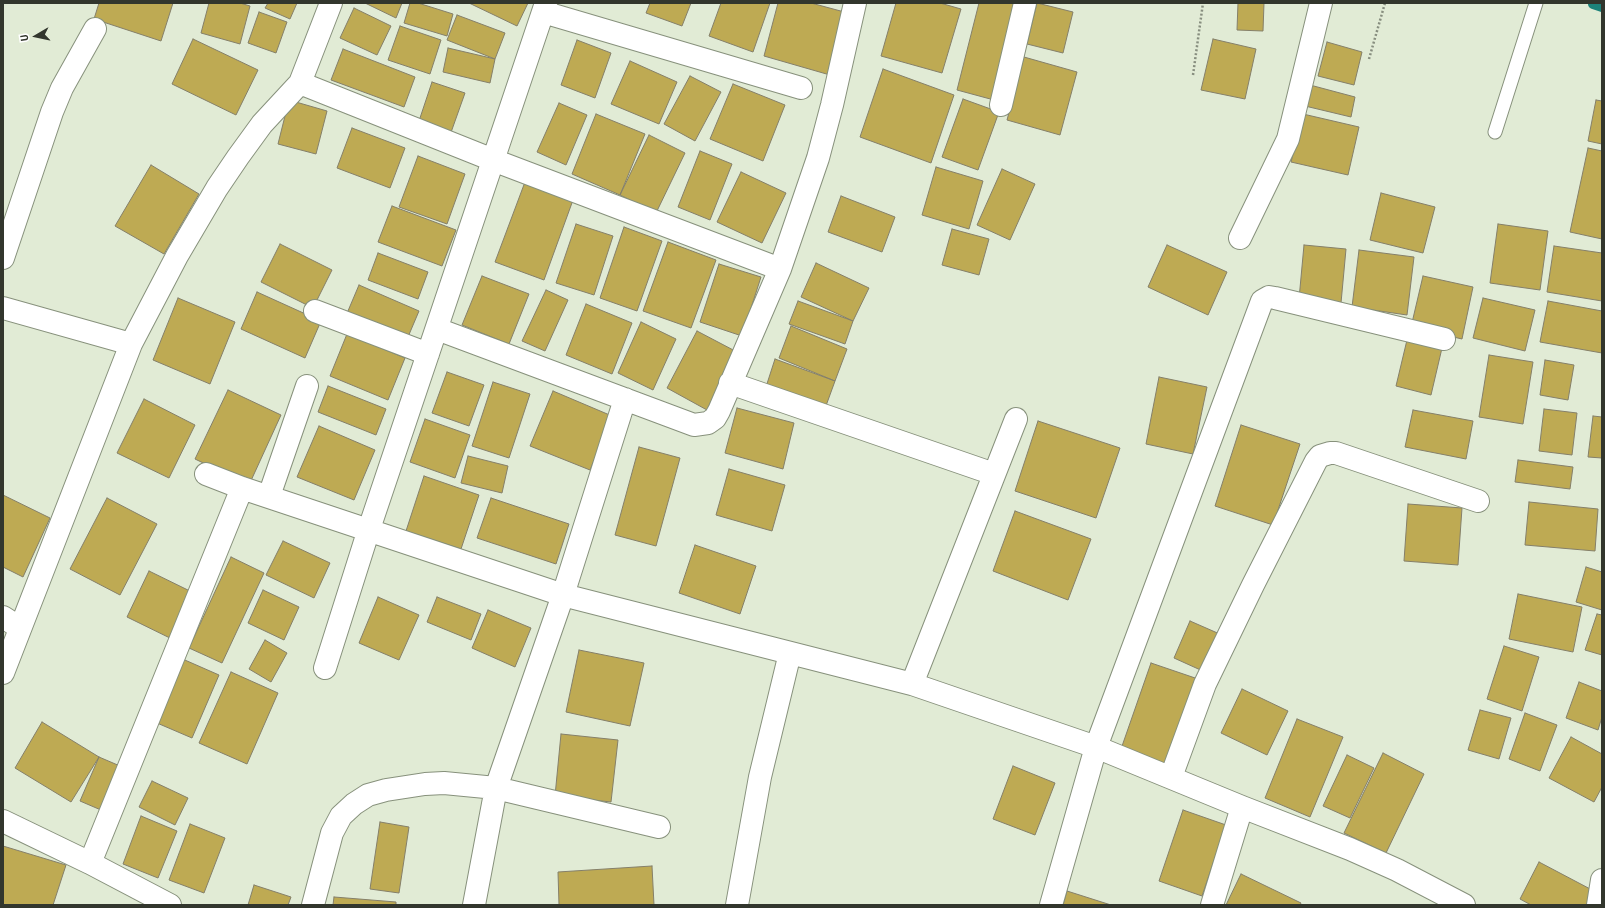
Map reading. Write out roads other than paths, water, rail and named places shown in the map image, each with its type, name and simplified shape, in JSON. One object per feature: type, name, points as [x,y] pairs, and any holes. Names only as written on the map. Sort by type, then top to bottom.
[{"type":"street","points":[[3,673],[12,622],[131,344],[177,256],[217,188],[262,124],[300,83],[331,3]]},
{"type":"street","points":[[436,329],[694,425],[701,425],[715,418],[780,269],[818,158],[832,105],[855,3]]},
{"type":"street","points":[[1001,106],[1025,3]]},
{"type":"street","points":[[1240,238],[1288,139],[1321,3]]},
{"type":"street","points":[[325,668],[436,329],[545,7],[801,88]]},
{"type":"street","points":[[3,258],[52,112],[62,88],[95,29]]},
{"type":"street","points":[[300,83],[493,160],[780,269]]},
{"type":"street","points":[[1051,905],[1096,747],[1262,301],[1269,297],[1274,298],[1444,339]]},
{"type":"street","points":[[3,308],[131,344]]},
{"type":"street","points":[[316,311],[428,354]]},
{"type":"street","points":[[730,383],[994,474]]},
{"type":"street","points":[[269,496],[307,386]]},
{"type":"street","points":[[474,905],[496,788],[563,595],[626,399]]},
{"type":"street","points":[[912,684],[1016,419]]},
{"type":"street","points":[[1171,777],[1205,684],[1253,585],[1316,461],[1320,456],[1336,453],[1478,501]]},
{"type":"street","points":[[206,474],[242,488],[370,529],[563,595],[912,684],[1096,747],[1242,807],[1350,848],[1397,870],[1464,905]]},
{"type":"street","points":[[90,863],[242,488]]},
{"type":"street","points":[[737,905],[760,777],[790,653]]},
{"type":"street","points":[[313,905],[332,833],[342,816],[354,804],[368,795],[386,790],[425,784],[444,783],[496,788],[659,827]]},
{"type":"street","points":[[1212,905],[1242,807]]},
{"type":"street","points":[[3,821],[90,863],[170,905]]},
{"type":"street","points":[[1598,905],[1602,880]]},
{"type":"lane","points":[[1495,132],[1536,3]]},
{"type":"waterway","points":[[1593,4],[1602,7]]}]
